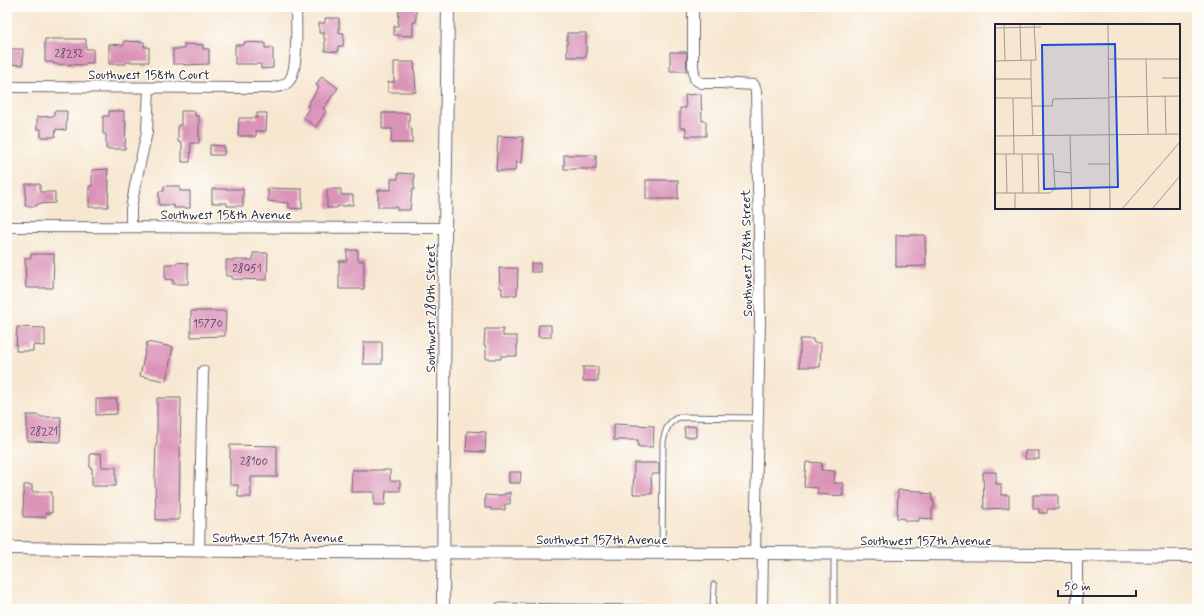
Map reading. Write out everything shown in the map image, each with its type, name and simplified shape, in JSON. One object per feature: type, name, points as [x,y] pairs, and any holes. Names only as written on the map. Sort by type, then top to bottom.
[{"type":"street","name":"Southwest 158th Court","points":[[7,87],[268,88],[282,86],[290,80],[295,65],[296,7]]},
{"type":"street","name":"Southwest 280th Street","points":[[443,609],[448,7]]},
{"type":"street","name":"Southwest 278th Street","points":[[693,7],[693,66],[695,79],[701,83],[754,85],[756,91],[760,231],[760,306],[757,418],[759,553],[762,609]]},
{"type":"street","points":[[130,227],[134,191],[147,132],[149,88]]},
{"type":"street","name":"Southwest 158th Avenue","points":[[7,227],[445,228]]},
{"type":"street","points":[[199,551],[203,371]]},
{"type":"street","name":"Southwest 157th Avenue","points":[[7,548],[199,551],[1197,556]]},
{"type":"street","points":[[1077,556],[1077,609]]},
{"type":"lane","points":[[662,553],[663,442],[671,421],[679,417],[757,418]]},
{"type":"lane","points":[[834,554],[834,609]]},
{"type":"lane","points":[[498,609],[498,606],[713,609],[714,585]]},
{"type":"building","points":[[399,7],[416,7],[416,22],[413,22],[413,36],[394,35],[394,26],[398,26]]},
{"type":"building","points":[[325,18],[339,18],[339,33],[344,33],[343,46],[338,46],[338,52],[325,51],[324,33],[319,33],[319,23],[325,23]]},
{"type":"building","points":[[567,33],[586,33],[586,57],[567,57]]},
{"type":"building","points":[[45,39],[86,39],[86,49],[93,49],[93,63],[86,63],[86,65],[53,64],[53,62],[45,62]]},
{"type":"building","points":[[124,41],[144,42],[144,47],[149,47],[149,62],[109,64],[109,44],[124,45]]},
{"type":"building","points":[[244,42],[265,43],[265,48],[273,48],[273,68],[261,69],[261,64],[235,64],[235,45],[244,45]]},
{"type":"building","points":[[184,44],[203,45],[203,49],[209,49],[209,64],[173,64],[173,49],[184,49]]},
{"type":"building","points":[[7,49],[23,49],[23,65],[7,64]]},
{"type":"building","points":[[670,52],[686,52],[687,71],[670,71]]},
{"type":"building","points":[[394,62],[414,62],[416,92],[388,92],[388,82],[394,82]]},
{"type":"building","points":[[322,76],[338,88],[323,109],[326,111],[316,127],[303,117],[310,107],[307,106],[319,87],[316,85]]},
{"type":"building","points":[[701,94],[702,121],[706,121],[706,136],[686,136],[686,128],[680,128],[680,108],[686,108],[685,95]]},
{"type":"building","points":[[54,111],[67,111],[66,130],[56,129],[55,137],[41,137],[41,129],[37,129],[37,117],[54,116]]},
{"type":"building","points":[[109,111],[124,111],[124,121],[126,121],[125,149],[106,149],[106,134],[103,134],[103,116],[109,116]]},
{"type":"building","points":[[181,111],[195,111],[195,116],[199,116],[199,143],[191,143],[190,162],[182,162],[182,143],[178,142],[178,125],[181,125]]},
{"type":"building","points":[[257,113],[267,113],[266,131],[256,131],[256,136],[238,136],[239,118],[257,118]]},
{"type":"building","points":[[382,113],[409,113],[409,129],[412,129],[412,143],[391,143],[392,129],[382,129]]},
{"type":"building","points":[[498,136],[523,137],[521,163],[516,162],[515,171],[496,171]]},
{"type":"building","points":[[210,145],[224,146],[224,155],[210,155]]},
{"type":"building","points":[[564,155],[596,155],[596,169],[564,169]]},
{"type":"building","points":[[108,169],[108,207],[89,207],[89,186],[92,186],[92,170]]},
{"type":"building","points":[[398,173],[414,174],[414,190],[412,190],[410,210],[397,210],[397,207],[378,207],[378,190],[391,190],[391,179],[398,179]]},
{"type":"building","points":[[646,180],[678,180],[678,199],[646,199]]},
{"type":"building","points":[[26,184],[40,184],[40,192],[55,192],[55,203],[25,206]]},
{"type":"building","points":[[164,186],[180,186],[180,191],[190,191],[190,208],[174,208],[174,205],[159,205],[159,191],[164,191]]},
{"type":"building","points":[[268,188],[302,189],[302,209],[289,208],[289,203],[268,201]]},
{"type":"building","points":[[212,189],[243,189],[243,206],[227,206],[227,203],[212,203]]},
{"type":"building","points":[[327,189],[341,189],[341,195],[353,195],[353,205],[327,208]]},
{"type":"building","points":[[896,235],[925,235],[926,266],[896,267]]},
{"type":"building","points":[[347,250],[358,250],[358,260],[364,261],[364,289],[339,289],[339,261],[347,261]]},
{"type":"building","points":[[253,253],[268,253],[267,280],[232,279],[232,276],[226,276],[226,260],[253,260]]},
{"type":"building","points":[[31,254],[54,254],[53,288],[26,288],[25,258],[31,258]]},
{"type":"building","points":[[177,262],[188,263],[188,284],[173,284],[173,280],[165,279],[165,264],[177,264]]},
{"type":"building","points":[[531,263],[540,263],[540,272],[531,272]]},
{"type":"building","points":[[499,268],[518,268],[517,295],[502,295],[502,288],[500,288]]},
{"type":"building","points":[[191,311],[226,311],[225,336],[191,337]]},
{"type":"building","points":[[539,325],[551,325],[551,337],[538,337]]},
{"type":"building","points":[[17,327],[45,328],[45,346],[33,345],[33,351],[16,351]]},
{"type":"building","points":[[485,329],[503,329],[503,336],[517,336],[517,356],[501,356],[501,359],[486,359],[486,346],[484,346]]},
{"type":"building","points":[[800,339],[813,339],[814,343],[821,343],[820,367],[800,367]]},
{"type":"building","points":[[147,342],[173,347],[166,381],[140,376]]},
{"type":"building","points":[[364,342],[382,342],[382,364],[363,364]]},
{"type":"building","points":[[583,367],[598,367],[598,381],[583,381]]},
{"type":"building","points":[[157,398],[181,398],[179,520],[156,520],[155,478]]},
{"type":"building","points":[[96,399],[117,399],[117,414],[96,415]]},
{"type":"building","points":[[27,415],[39,415],[39,417],[61,417],[60,442],[27,441]]},
{"type":"building","points":[[614,424],[654,426],[653,447],[638,447],[638,440],[614,440]]},
{"type":"building","points":[[696,426],[696,437],[685,437],[684,427]]},
{"type":"building","points":[[467,431],[486,432],[485,452],[466,451]]},
{"type":"building","points":[[230,445],[277,446],[277,477],[251,477],[251,497],[238,497],[238,485],[230,485]]},
{"type":"building","points":[[1025,451],[1039,451],[1039,459],[1025,459]]},
{"type":"building","points":[[101,453],[102,467],[116,467],[116,486],[92,486],[90,454]]},
{"type":"building","points":[[806,462],[822,463],[821,470],[835,471],[834,483],[843,483],[843,496],[817,494],[818,488],[804,487]]},
{"type":"building","points":[[634,463],[659,463],[659,474],[651,474],[652,494],[633,494]]},
{"type":"building","points":[[352,470],[390,470],[390,481],[400,481],[400,491],[386,491],[385,505],[374,505],[374,492],[351,492]]},
{"type":"building","points":[[509,472],[521,472],[520,483],[509,483]]},
{"type":"building","points":[[983,472],[996,472],[996,484],[1001,484],[1001,495],[1009,495],[1009,508],[984,509]]},
{"type":"building","points":[[24,485],[32,485],[32,492],[52,492],[52,513],[46,513],[46,517],[23,517]]},
{"type":"building","points":[[898,490],[922,491],[922,493],[932,494],[934,509],[932,509],[932,519],[919,518],[919,521],[905,521],[905,519],[897,518]]},
{"type":"building","points":[[510,492],[510,504],[505,504],[505,510],[491,510],[491,508],[485,508],[485,495],[499,496]]},
{"type":"building","points":[[1033,495],[1058,495],[1058,509],[1047,509],[1047,513],[1039,513],[1039,509],[1033,509]]}]
